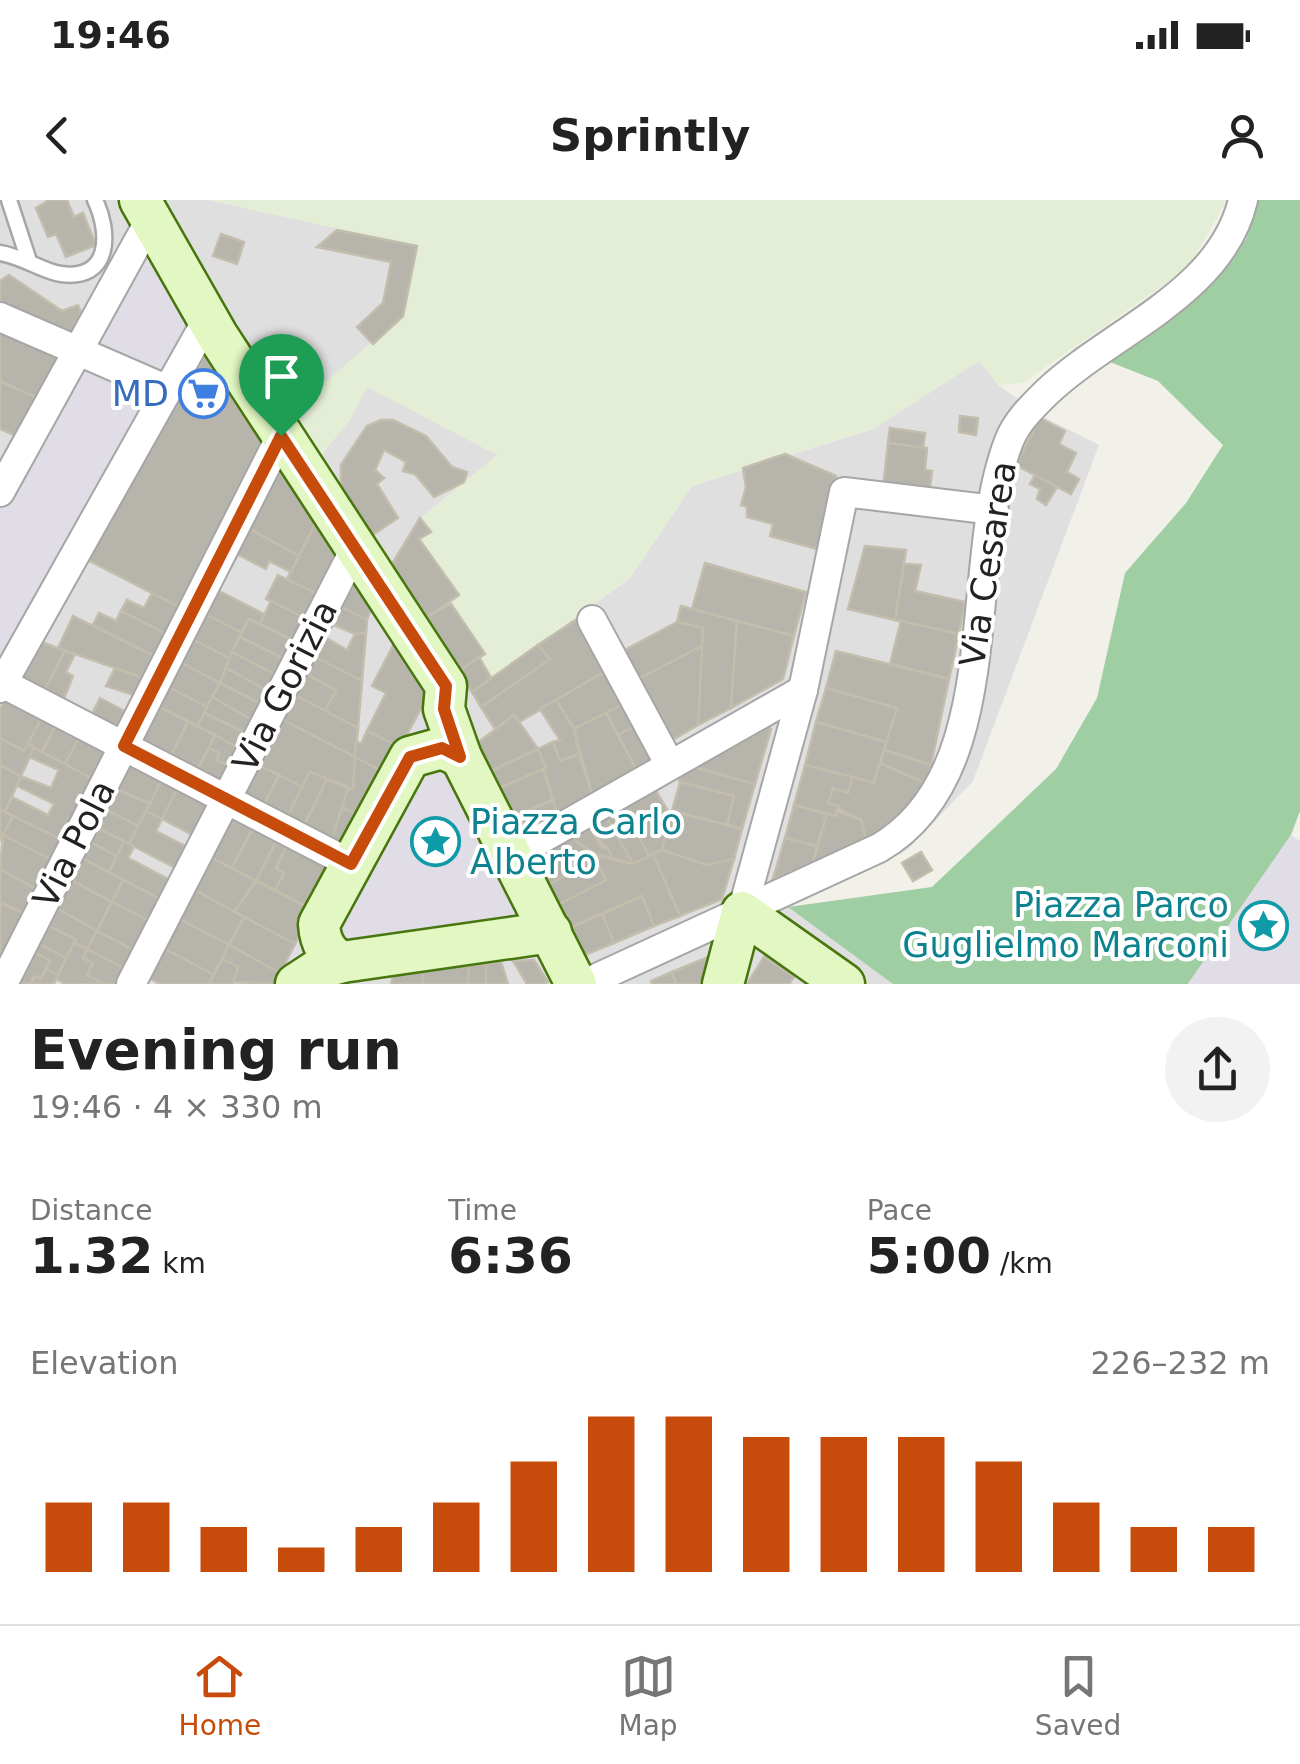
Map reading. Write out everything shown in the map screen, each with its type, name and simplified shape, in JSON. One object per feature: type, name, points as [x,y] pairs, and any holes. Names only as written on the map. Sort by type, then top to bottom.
[{"type":"street","name":"Via Cesarea","points":[[568,964],[742,912],[897,838],[944,782],[959,748],[1002,462],[1022,418],[1100,347],[1200,276],[1230,238],[1243,200]]},
{"type":"street","points":[[145,210],[281,436],[446,686],[444,709],[460,757],[518,851],[568,964],[342,962],[299,982]]},
{"type":"street","points":[[0,492],[10,447],[72,347],[145,210]]},
{"type":"street","points":[[0,317],[168,390]]},
{"type":"street","points":[[208,320],[3,685],[345,861]]},
{"type":"street","name":"Via Pola","points":[[3,984],[281,436]]},
{"type":"street","points":[[723,984],[803,690],[844,492],[994,510]]},
{"type":"street","name":"Via Gorizia","points":[[131,984],[356,546]]},
{"type":"street","points":[[592,620],[670,766]]},
{"type":"street","points":[[518,851],[803,690]]},
{"type":"street","points":[[342,962],[327,950],[320,924],[345,861],[444,709]]},
{"type":"street","points":[[410,757],[442,748],[460,757]]},
{"type":"street","points":[[742,912],[844,984]]},
{"type":"lane","points":[[9,200],[28,258]]},
{"type":"lane","points":[[0,252],[28,258],[60,274],[80,272],[97,262],[107,246],[107,225],[95,200]]},
{"type":"shaded area","points":[[0,200],[209,200],[417,246],[403,316],[289,415],[350,420],[367,386],[498,455],[421,519],[431,532],[491,678],[629,579],[692,486],[873,429],[980,360],[998,385],[1042,416],[1099,445],[973,781],[907,850],[788,906],[893,984],[0,984]]},
{"type":"shaded area","points":[[143,206],[208,350],[7,696],[0,693],[0,460]]},
{"type":"shaded area","name":"Piazza Carlo Alberto","points":[[429,694],[563,957],[314,984],[280,973]]},
{"type":"shaded area","name":"Piazza Parco Guglielmo Marconi","points":[[1291,835],[1300,841],[1300,984],[1188,984]]},
{"type":"green space","points":[[209,200],[1227,200],[1188,268],[1023,383],[998,385],[979,361],[873,429],[692,486],[629,579],[491,678],[479,657],[485,654],[451,604],[459,595],[419,539],[431,532],[420,518],[497,455],[367,387],[350,420],[320,457],[288,414],[402,316],[416,246]]},
{"type":"green space","points":[[1256,200],[1300,200],[1300,811],[1291,835],[1188,984],[893,984],[788,907],[932,887],[1056,769],[1097,698],[1125,573],[1186,503],[1223,445],[1158,381],[1105,360],[1201,295],[1246,239]]},
{"type":"building","points":[[49,200],[67,200],[74,217],[83,213],[96,245],[66,257],[56,234],[48,237],[36,208]]},
{"type":"building","points":[[337,230],[417,246],[403,316],[373,344],[357,327],[383,303],[391,262],[317,247]]},
{"type":"building","points":[[221,234],[244,242],[237,264],[213,256]]},
{"type":"building","points":[[9,275],[62,311],[78,305],[81,313],[70,335],[0,305],[0,281]]},
{"type":"building","points":[[0,332],[58,358],[37,398],[0,381]]},
{"type":"building","points":[[208,350],[266,442],[181,608],[86,559]]},
{"type":"building","points":[[0,381],[37,398],[16,436],[0,429]]},
{"type":"building","points":[[960,416],[978,418],[976,435],[959,432]]},
{"type":"building","points":[[1040,418],[1065,431],[1059,444],[1076,453],[1067,472],[1079,479],[1071,494],[1016,465]]},
{"type":"building","points":[[393,420],[426,436],[452,467],[467,472],[464,482],[434,497],[415,474],[403,471],[406,462],[384,450],[375,470],[384,478],[377,484],[398,518],[371,536],[341,489],[341,465],[367,426]]},
{"type":"building","points":[[890,428],[925,433],[923,448],[888,443]]},
{"type":"building","points":[[888,443],[927,448],[925,470],[932,471],[929,495],[883,489]]},
{"type":"building","points":[[785,454],[836,476],[817,549],[770,536],[773,524],[747,517],[747,507],[741,505],[746,487],[743,468]]},
{"type":"building","points":[[277,471],[285,472],[317,521],[299,556],[250,529]]},
{"type":"building","points":[[1035,475],[1057,487],[1046,505],[1037,499],[1040,489],[1030,484]]},
{"type":"building","points":[[420,518],[431,532],[419,539],[459,595],[425,618],[392,564]]},
{"type":"building","points":[[317,521],[339,556],[319,595],[287,579]]},
{"type":"building","points":[[250,529],[299,556],[291,572],[269,561],[266,569],[237,554]]},
{"type":"building","points":[[865,546],[906,550],[895,620],[848,609]]},
{"type":"building","points":[[705,563],[806,592],[794,636],[692,609]]},
{"type":"building","points":[[904,564],[921,565],[915,591],[965,602],[959,634],[895,620]]},
{"type":"building","points":[[278,575],[319,595],[307,619],[266,599]]},
{"type":"building","points":[[352,577],[372,606],[367,620],[338,605]]},
{"type":"building","points":[[217,590],[264,614],[260,624],[249,619],[242,633],[205,614]]},
{"type":"building","points":[[152,593],[181,608],[168,635],[121,611],[127,600],[144,608]]},
{"type":"building","points":[[271,601],[307,619],[295,641],[260,624]]},
{"type":"building","points":[[451,604],[485,654],[459,671],[425,618]]},
{"type":"building","points":[[338,605],[367,620],[366,633],[355,634],[329,623]]},
{"type":"building","points":[[681,606],[737,621],[731,708],[698,725],[703,628],[677,622]]},
{"type":"building","points":[[121,611],[168,635],[156,657],[93,625],[99,613],[116,621]]},
{"type":"building","points":[[205,614],[242,633],[229,658],[192,639]]},
{"type":"building","points":[[73,616],[156,657],[146,679],[58,648]]},
{"type":"building","points":[[249,619],[295,641],[286,660],[240,637]]},
{"type":"building","points":[[577,619],[606,671],[519,722],[514,715],[495,729],[481,707],[550,659],[538,645]]},
{"type":"building","points":[[737,621],[794,636],[783,679],[731,708]]},
{"type":"building","points":[[901,621],[959,634],[949,679],[890,664]]},
{"type":"building","points":[[677,622],[703,628],[702,646],[638,679],[623,651]]},
{"type":"building","points":[[366,633],[362,681],[313,656],[323,636],[347,650],[355,634]]},
{"type":"building","points":[[240,637],[286,660],[278,676],[232,652]]},
{"type":"building","points":[[192,639],[229,658],[220,683],[180,662]]},
{"type":"building","points":[[39,641],[65,651],[44,691],[18,677]]},
{"type":"building","points":[[395,642],[429,694],[400,747],[367,731],[386,693],[372,686]]},
{"type":"building","points":[[538,645],[550,659],[481,707],[472,692]]},
{"type":"building","points":[[702,646],[698,725],[669,742],[638,679]]},
{"type":"building","points":[[65,651],[75,654],[66,672],[73,676],[63,701],[44,691]]},
{"type":"building","points":[[836,651],[949,679],[931,765],[884,750],[897,708],[826,688]]},
{"type":"building","points":[[232,652],[278,676],[270,692],[226,668]]},
{"type":"building","points":[[313,656],[362,681],[358,728],[325,711],[336,690],[304,673]]},
{"type":"building","points":[[479,657],[491,678],[472,692],[459,671]]},
{"type":"building","points":[[180,662],[220,683],[207,707],[168,687]]},
{"type":"building","points":[[115,668],[146,679],[137,696],[106,686]]},
{"type":"building","points":[[226,668],[270,692],[263,705],[220,683]]},
{"type":"building","points":[[606,671],[624,704],[574,729],[556,700]]},
{"type":"building","points":[[304,673],[336,690],[325,711],[293,694]]},
{"type":"building","points":[[220,683],[263,705],[254,721],[212,697]]},
{"type":"building","points":[[168,687],[207,707],[198,726],[158,706]]},
{"type":"building","points":[[826,688],[897,708],[886,742],[816,722]]},
{"type":"building","points":[[293,694],[358,728],[355,757],[281,719]]},
{"type":"building","points":[[7,696],[43,715],[24,751],[0,738],[0,709]]},
{"type":"building","points":[[212,697],[254,721],[248,734],[204,713]]},
{"type":"building","points":[[100,698],[128,713],[119,731],[91,716]]},
{"type":"building","points":[[556,700],[574,729],[579,754],[560,761],[553,742],[560,740],[540,709]]},
{"type":"building","points":[[624,704],[636,726],[618,735],[606,713]]},
{"type":"building","points":[[158,706],[188,722],[170,758],[139,742]]},
{"type":"building","points":[[204,713],[248,734],[240,749],[198,726]]},
{"type":"building","points":[[606,713],[638,772],[593,797],[574,729]]},
{"type":"building","points":[[43,715],[57,723],[42,752],[28,744]]},
{"type":"building","points":[[514,715],[538,749],[487,773],[475,745]]},
{"type":"building","points":[[281,719],[355,757],[353,789],[310,772],[302,787],[258,765]]},
{"type":"building","points":[[188,722],[215,735],[197,771],[170,758]]},
{"type":"building","points":[[816,722],[886,742],[874,783],[805,765]]},
{"type":"building","points":[[57,723],[81,735],[65,764],[42,752]]},
{"type":"building","points":[[765,723],[771,729],[755,784],[693,767]]},
{"type":"building","points":[[636,726],[655,762],[638,772],[618,735]]},
{"type":"building","points":[[367,731],[400,747],[385,773],[355,757],[356,741],[361,744]]},
{"type":"building","points":[[81,735],[110,750],[95,780],[65,764]]},
{"type":"building","points":[[215,735],[240,749],[231,767],[216,760],[219,753],[209,748]]},
{"type":"building","points":[[0,738],[24,751],[28,744],[34,748],[21,776],[0,765]]},
{"type":"building","points":[[553,742],[560,761],[579,754],[593,797],[558,817],[538,749]]},
{"type":"building","points":[[34,748],[95,780],[64,841],[5,812],[12,797],[48,815],[54,804],[17,786],[21,776],[51,788],[59,770],[29,757]]},
{"type":"building","points":[[209,748],[219,753],[216,760],[231,767],[222,784],[197,771]]},
{"type":"building","points":[[538,749],[546,768],[495,790],[487,773]]},
{"type":"building","points":[[884,750],[931,765],[927,784],[880,763]]},
{"type":"building","points":[[355,757],[385,773],[361,817],[342,807],[348,788],[353,789]]},
{"type":"building","points":[[127,761],[162,780],[150,804],[113,787]]},
{"type":"building","points":[[880,763],[927,784],[896,820],[866,839],[861,820],[828,803],[833,788],[848,793],[852,777],[874,783]]},
{"type":"building","points":[[0,765],[21,776],[5,812],[0,809]]},
{"type":"building","points":[[258,765],[279,775],[263,807],[242,796]]},
{"type":"building","points":[[805,765],[852,777],[848,793],[833,788],[828,803],[838,806],[836,816],[794,805]]},
{"type":"building","points":[[693,767],[755,784],[742,829],[727,825],[734,796],[680,782],[676,773]]},
{"type":"building","points":[[543,769],[553,800],[510,818],[495,790]]},
{"type":"building","points":[[310,772],[327,779],[303,828],[286,819]]},
{"type":"building","points":[[279,775],[302,787],[286,819],[263,807]]},
{"type":"building","points":[[327,779],[348,788],[331,842],[303,828]]},
{"type":"building","points":[[162,780],[178,788],[162,819],[146,811]]},
{"type":"building","points":[[680,782],[734,796],[727,825],[672,811]]},
{"type":"building","points":[[653,786],[671,816],[662,850],[649,856],[621,804]]},
{"type":"building","points":[[113,787],[150,804],[138,826],[103,808]]},
{"type":"building","points":[[178,788],[211,806],[195,836],[162,819]]},
{"type":"building","points":[[553,800],[558,817],[521,838],[510,818]]},
{"type":"building","points":[[621,804],[649,856],[633,864],[604,813]]},
{"type":"building","points":[[794,805],[827,814],[817,846],[785,838]]},
{"type":"building","points":[[342,807],[361,817],[344,849],[331,842]]},
{"type":"building","points":[[103,808],[138,826],[129,844],[93,826]]},
{"type":"building","points":[[0,809],[13,816],[0,841]]},
{"type":"building","points":[[146,811],[162,819],[156,831],[189,848],[178,869],[129,844]]},
{"type":"building","points":[[672,811],[742,829],[734,859],[706,865],[662,850]]},
{"type":"building","points":[[837,811],[861,820],[866,839],[813,863],[827,814],[836,816]]},
{"type":"building","points":[[604,813],[633,864],[614,859],[587,823]]},
{"type":"building","points":[[13,816],[64,841],[54,861],[3,835]]},
{"type":"building","points":[[231,817],[253,828],[232,868],[210,857]]},
{"type":"building","points":[[587,823],[614,859],[583,850],[566,835]]},
{"type":"building","points":[[93,826],[124,841],[117,856],[86,840]]},
{"type":"building","points":[[253,828],[277,840],[256,881],[232,868]]},
{"type":"building","points":[[3,835],[54,861],[39,891],[0,869]]},
{"type":"building","points":[[566,835],[598,856],[546,886],[531,854]]},
{"type":"building","points":[[785,838],[817,846],[813,863],[773,879]]},
{"type":"building","points":[[86,840],[117,856],[109,872],[78,856]]},
{"type":"building","points":[[277,840],[287,845],[276,868],[284,873],[275,890],[256,881]]},
{"type":"building","points":[[124,841],[134,847],[128,858],[172,881],[162,900],[109,872]]},
{"type":"building","points":[[287,845],[333,869],[313,910],[275,890],[284,873],[276,868]]},
{"type":"building","points":[[662,850],[706,865],[734,859],[722,899],[680,916],[653,854]]},
{"type":"building","points":[[921,852],[932,870],[913,881],[902,863]]},
{"type":"building","points":[[653,854],[680,916],[654,926],[642,896],[567,929],[556,906],[606,880],[595,859],[598,856],[633,864]]},
{"type":"building","points":[[78,856],[123,880],[112,902],[67,878]]},
{"type":"building","points":[[210,857],[256,881],[234,912],[193,889]]},
{"type":"building","points":[[595,859],[606,880],[556,906],[546,886]]},
{"type":"building","points":[[0,869],[39,891],[27,915],[0,902]]},
{"type":"building","points":[[67,878],[112,902],[97,931],[53,906]]},
{"type":"building","points":[[123,880],[162,900],[151,922],[112,902]]},
{"type":"building","points":[[256,881],[313,910],[295,944],[234,912]]},
{"type":"building","points":[[193,889],[244,917],[229,945],[178,918]]},
{"type":"building","points":[[642,896],[654,926],[614,943],[602,914]]},
{"type":"building","points":[[112,902],[151,922],[135,951],[97,931]]},
{"type":"building","points":[[2,903],[27,915],[0,968],[0,907]]},
{"type":"building","points":[[53,906],[97,931],[87,949],[44,924]]},
{"type":"building","points":[[602,914],[614,943],[580,957],[567,929]]},
{"type":"building","points":[[244,917],[295,944],[280,973],[229,945]]},
{"type":"building","points":[[178,918],[229,945],[214,975],[163,948]]},
{"type":"building","points":[[44,924],[76,939],[66,958],[34,941]]},
{"type":"building","points":[[97,931],[135,951],[126,969],[87,949]]},
{"type":"building","points":[[34,941],[66,958],[58,975],[46,969],[50,961],[30,950]]},
{"type":"building","points":[[74,943],[87,949],[83,958],[93,963],[87,975],[105,984],[65,984],[56,979]]},
{"type":"building","points":[[229,945],[280,973],[274,984],[230,982],[238,967],[222,959]]},
{"type":"building","points":[[163,948],[214,975],[209,984],[160,984],[147,977]]},
{"type":"building","points":[[87,949],[126,969],[118,984],[105,984],[87,975],[93,963],[83,958]]},
{"type":"building","points":[[30,950],[50,961],[41,979],[35,976],[30,984],[13,984]]},
{"type":"building","points":[[708,957],[702,984],[676,984],[672,972]]},
{"type":"building","points":[[764,957],[794,977],[789,984],[747,984]]},
{"type":"building","points":[[222,959],[238,967],[233,984],[209,984]]},
{"type":"building","points":[[534,960],[548,982],[527,984],[513,961]]},
{"type":"building","points":[[501,962],[508,984],[486,984],[486,964]]},
{"type":"building","points":[[486,964],[486,984],[468,984],[469,965]]},
{"type":"building","points":[[469,965],[468,984],[423,984],[422,971]]},
{"type":"building","points":[[46,969],[58,975],[54,984],[30,984],[35,976],[41,979]]},
{"type":"building","points":[[422,971],[423,984],[391,984],[394,974]]},
{"type":"building","points":[[672,972],[676,984],[652,984],[651,981]]},
{"type":"place","name":"MD","points":[[204,394]]},
{"type":"place","name":"Piazza Carlo Alberto","points":[[435,842]]},
{"type":"place","name":"Piazza Parco Guglielmo Marconi","points":[[1264,925]]},
{"type":"route","points":[[281,436],[446,686],[444,709],[460,757],[442,748],[426,749],[410,757],[351,864],[124,746],[281,436]]}]
